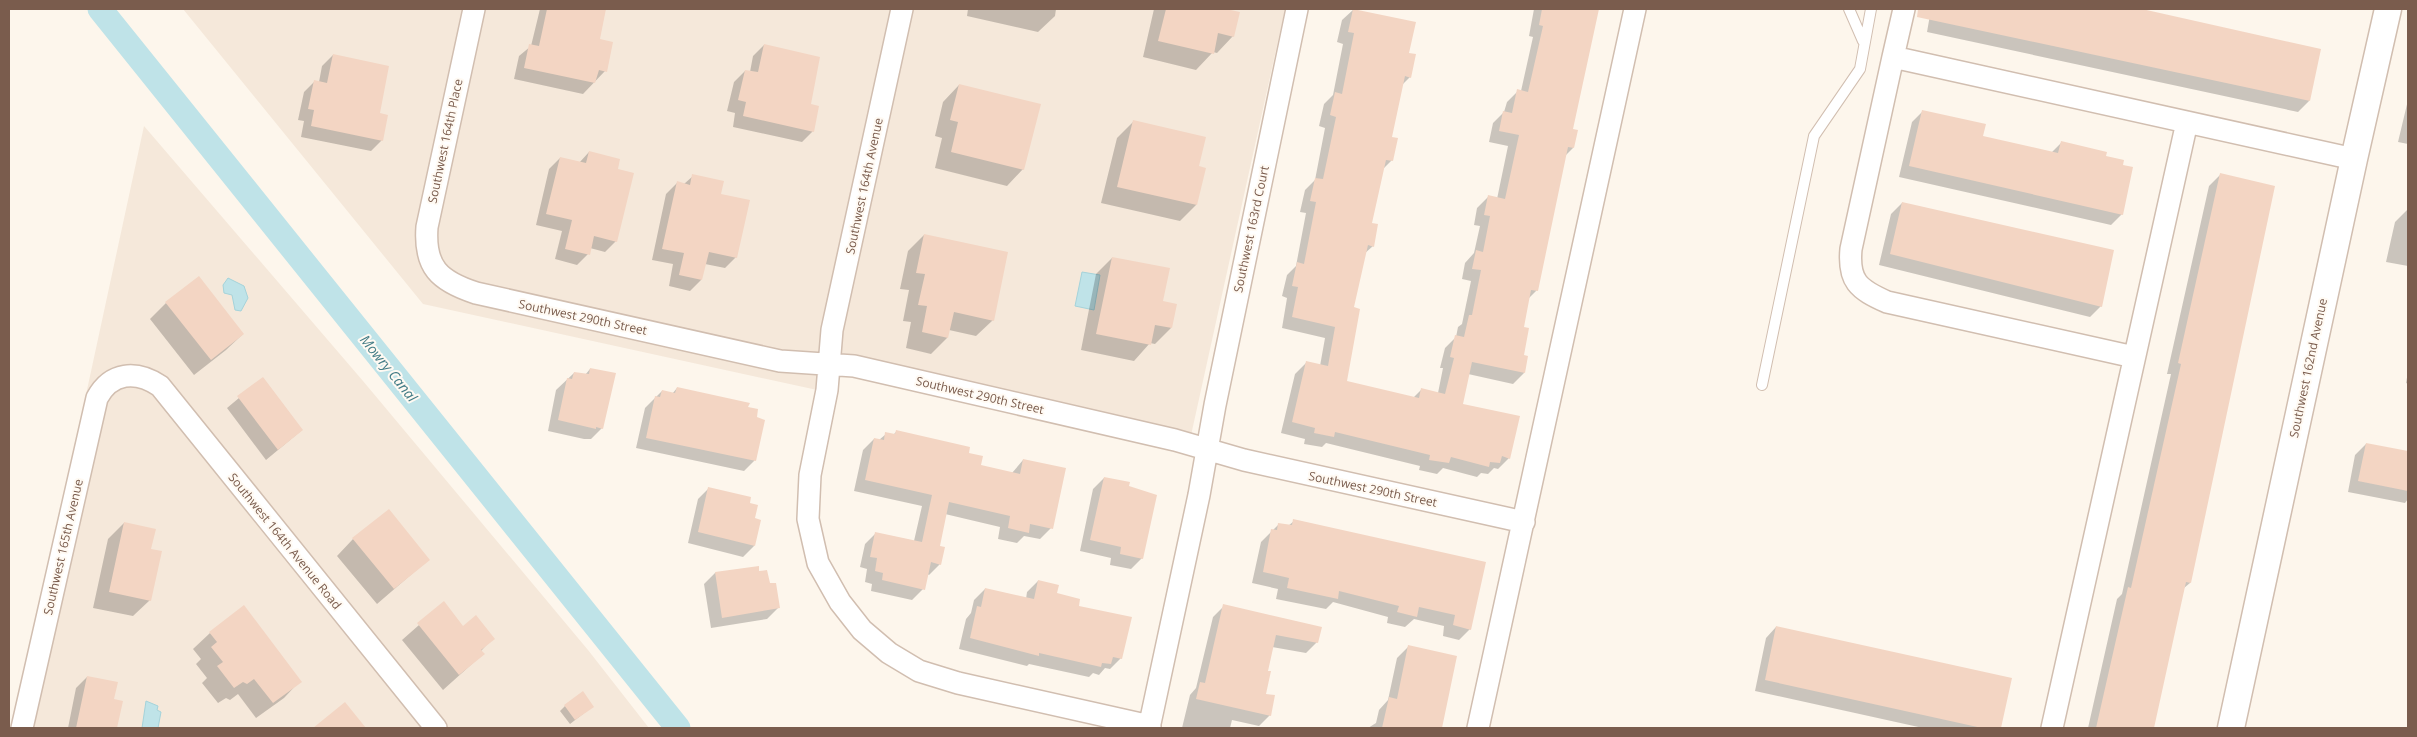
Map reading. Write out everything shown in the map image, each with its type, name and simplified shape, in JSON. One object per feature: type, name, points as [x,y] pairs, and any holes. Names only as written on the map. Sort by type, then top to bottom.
[{"type":"street","name":"Southwest 164th Place","points":[[437,272],[430,262],[426,244],[427,227],[474,9]]},
{"type":"street","name":"Southwest 164th Avenue","points":[[902,9],[832,330],[827,390],[810,475],[808,519],[818,563],[840,602],[853,620],[890,653],[919,671],[936,677],[1149,727]]},
{"type":"street","name":"Southwest 163rd Court","points":[[1149,727],[1199,495],[1206,450],[1297,9]]},
{"type":"street","points":[[1478,728],[1635,9]]},
{"type":"street","points":[[1904,9],[1852,249],[1850,267],[1854,281],[1867,293],[1887,302],[2134,357]]},
{"type":"street","name":"Southwest 162nd Avenue","points":[[2231,728],[2388,9]]},
{"type":"street","points":[[1893,56],[2354,159]]},
{"type":"street","points":[[2052,728],[2187,122]]},
{"type":"street","name":"Southwest 290th Street","points":[[437,272],[450,283],[476,293],[780,361],[854,366],[1175,440],[1244,460],[1524,522]]},
{"type":"street","name":"Southwest 165th Avenue","points":[[22,728],[97,398],[109,381],[120,376]]},
{"type":"street","name":"Southwest 164th Avenue Road","points":[[120,376],[142,376],[160,386],[436,728]]},
{"type":"lane","points":[[1849,9],[1864,42]]},
{"type":"lane","points":[[1762,385],[1814,136],[1860,69],[1871,9]]},
{"type":"shaded area","points":[[183,9],[1285,9],[1188,449],[836,372],[831,393],[423,304]]},
{"type":"shaded area","points":[[144,126],[363,381],[588,650],[649,728],[14,728]]},
{"type":"water","points":[[1082,272],[1100,275],[1094,310],[1075,306]]},
{"type":"water","points":[[228,278],[244,286],[248,298],[241,311],[235,310],[232,295],[224,293],[223,285]]},
{"type":"water","points":[[146,701],[158,706],[157,710],[161,712],[158,728],[142,728]]},
{"type":"building","points":[[547,9],[606,9],[600,39],[613,42],[607,72],[599,70],[595,83],[524,68],[529,44],[539,46]]},
{"type":"building","points":[[1166,9],[1226,9],[1240,12],[1234,37],[1218,33],[1214,54],[1158,41]]},
{"type":"building","points":[[1353,9],[1416,22],[1409,53],[1416,54],[1411,78],[1405,76],[1392,137],[1398,138],[1393,161],[1386,160],[1372,223],[1378,224],[1374,247],[1368,245],[1354,307],[1360,309],[1347,381],[1419,398],[1421,388],[1445,394],[1454,358],[1450,357],[1455,335],[1464,337],[1469,315],[1472,315],[1481,270],[1472,269],[1476,250],[1483,252],[1490,216],[1484,215],[1488,195],[1505,199],[1519,135],[1499,131],[1503,111],[1512,113],[1517,89],[1528,92],[1543,26],[1539,25],[1542,9],[1599,9],[1573,129],[1578,130],[1574,148],[1568,147],[1538,291],[1531,290],[1524,327],[1529,328],[1524,355],[1528,356],[1525,373],[1472,362],[1463,404],[1520,416],[1510,459],[1502,456],[1500,463],[1490,462],[1489,467],[1451,457],[1449,463],[1429,460],[1430,455],[1335,432],[1334,437],[1314,433],[1315,428],[1292,422],[1306,361],[1328,366],[1335,327],[1292,317],[1298,287],[1292,286],[1297,262],[1304,264],[1316,202],[1310,201],[1315,178],[1323,179],[1336,117],[1330,115],[1335,92],[1342,94],[1354,33],[1348,32]]},
{"type":"building","points":[[1918,9],[2142,9],[2321,49],[2310,101],[1917,17]]},
{"type":"building","points":[[764,44],[820,57],[811,104],[819,106],[814,132],[743,116],[746,102],[738,100],[745,70],[758,72]]},
{"type":"building","points":[[333,54],[389,66],[380,113],[388,115],[383,141],[311,126],[314,110],[308,109],[314,80],[327,83]]},
{"type":"building","points":[[959,84],[1041,104],[1024,170],[951,152],[958,122],[950,120]]},
{"type":"building","points":[[1922,110],[1986,124],[1983,136],[2058,153],[2061,141],[2107,152],[2106,156],[2124,160],[2123,165],[2133,167],[2123,215],[1909,166]]},
{"type":"building","points":[[1133,120],[1206,137],[1199,166],[1206,168],[1197,205],[1117,187]]},
{"type":"building","points":[[589,151],[620,159],[618,169],[634,173],[617,242],[594,236],[590,255],[565,249],[572,220],[546,214],[560,157],[586,163]]},
{"type":"building","points":[[2220,173],[2275,186],[2191,583],[2186,582],[2154,728],[2096,728],[2128,587],[2131,588],[2181,364],[2178,363]]},
{"type":"building","points":[[692,174],[724,181],[721,194],[750,200],[737,258],[709,252],[702,280],[679,275],[684,253],[662,249],[677,181],[690,185]]},
{"type":"building","points":[[1902,202],[2114,250],[2102,307],[1890,254]]},
{"type":"building","points":[[924,234],[1008,252],[994,321],[954,312],[948,338],[922,332],[927,306],[918,305],[925,274],[916,273]]},
{"type":"building","points":[[1112,257],[1170,268],[1163,301],[1177,304],[1172,328],[1155,325],[1151,345],[1096,334]]},
{"type":"building","points":[[199,276],[244,334],[211,360],[165,302]]},
{"type":"building","points":[[590,368],[616,373],[603,429],[558,420],[567,378],[572,379],[574,372],[589,374]]},
{"type":"building","points":[[263,377],[303,430],[278,450],[237,396]]},
{"type":"building","points":[[677,387],[750,403],[748,407],[758,409],[757,417],[765,420],[756,461],[646,438],[655,396],[660,397],[662,390],[675,393]]},
{"type":"building","points":[[896,430],[970,447],[969,453],[983,456],[981,465],[1020,474],[1023,459],[1066,468],[1053,529],[1030,524],[1029,533],[1008,528],[1010,516],[949,502],[940,546],[945,547],[941,565],[931,562],[925,590],[882,580],[883,573],[875,571],[877,558],[870,557],[875,532],[922,542],[932,495],[865,480],[874,438],[884,440],[885,432],[895,434]]},
{"type":"building","points":[[2366,443],[2408,451],[2408,491],[2358,481]]},
{"type":"building","points":[[1104,477],[1130,482],[1129,486],[1157,495],[1143,559],[1120,554],[1121,547],[1090,540]]},
{"type":"building","points":[[708,487],[751,497],[750,503],[758,505],[755,518],[761,520],[755,546],[698,532]]},
{"type":"building","points":[[389,509],[430,560],[394,589],[352,538]]},
{"type":"building","points":[[1293,519],[1486,562],[1471,630],[1453,625],[1455,615],[1419,607],[1417,617],[1397,612],[1399,606],[1339,591],[1338,599],[1287,588],[1289,578],[1263,572],[1271,529],[1277,530],[1278,523],[1292,525]]},
{"type":"building","points":[[124,522],[156,529],[151,549],[162,551],[151,601],[109,592]]},
{"type":"building","points":[[759,566],[759,571],[767,570],[770,583],[776,583],[780,608],[722,618],[715,572]]},
{"type":"building","points":[[1038,580],[1059,585],[1057,593],[1080,599],[1079,606],[1132,617],[1122,659],[1113,657],[1111,664],[1102,663],[1101,667],[1039,653],[1039,656],[970,638],[977,606],[981,607],[985,588],[1034,599]]},
{"type":"building","points":[[444,601],[463,626],[476,615],[495,639],[481,650],[485,654],[459,675],[417,623]]},
{"type":"building","points":[[1223,604],[1322,627],[1318,643],[1276,635],[1268,671],[1271,671],[1266,694],[1275,695],[1271,716],[1196,699],[1200,682],[1205,683]]},
{"type":"building","points":[[244,605],[302,682],[273,703],[254,679],[247,684],[243,682],[234,688],[217,666],[223,662],[211,647],[217,642],[209,632]]},
{"type":"building","points":[[1776,626],[2012,678],[2001,728],[1982,728],[1765,680]]},
{"type":"building","points":[[1408,645],[1457,656],[1442,728],[1382,728],[1389,697],[1397,699]]},
{"type":"building","points":[[87,676],[118,682],[114,699],[123,701],[117,728],[76,728]]},
{"type":"building","points":[[583,691],[594,707],[575,720],[564,705]]},
{"type":"building","points":[[345,702],[366,728],[313,728]]},
{"type":"waterway","name":"Mowry Canal","points":[[100,9],[678,728]]}]
